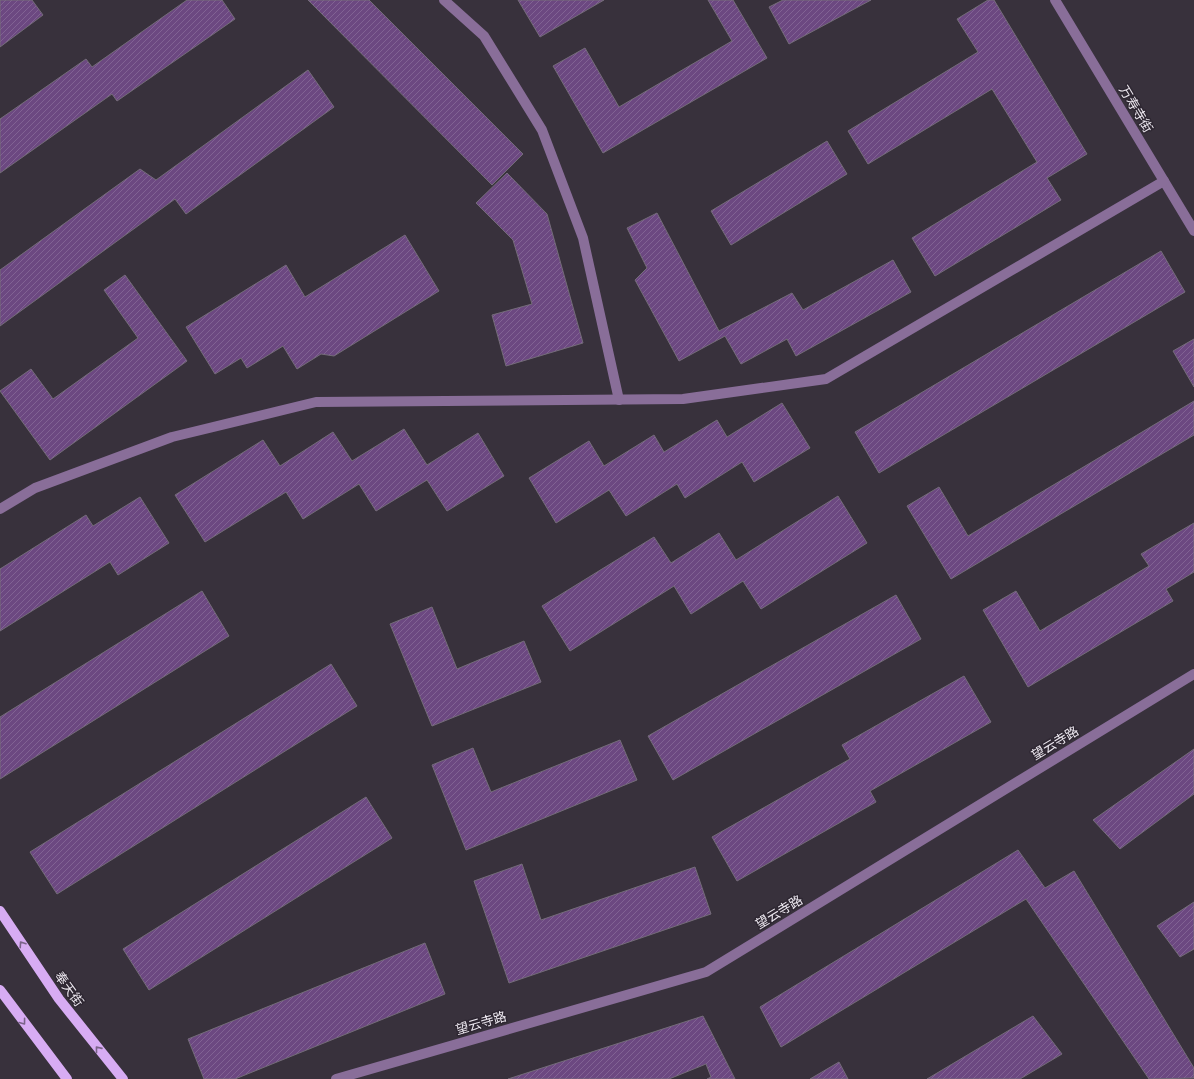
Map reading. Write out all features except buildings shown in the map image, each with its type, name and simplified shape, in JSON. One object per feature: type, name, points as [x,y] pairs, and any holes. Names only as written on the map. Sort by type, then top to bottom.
[{"type":"main road","name":"奉天街","points":[[0,911],[59,999],[123,1079]]},
{"type":"main road","points":[[0,990],[67,1079]]},
{"type":"street","points":[[444,0],[484,36],[542,130],[583,238],[619,400]]},
{"type":"street","name":"万寿寺街","points":[[1055,0],[1194,231]]},
{"type":"street","points":[[0,509],[35,488],[172,437],[316,402],[683,399],[826,379],[1164,181]]},
{"type":"street","name":"望云寺路","points":[[336,1079],[706,972],[1194,674]]}]
